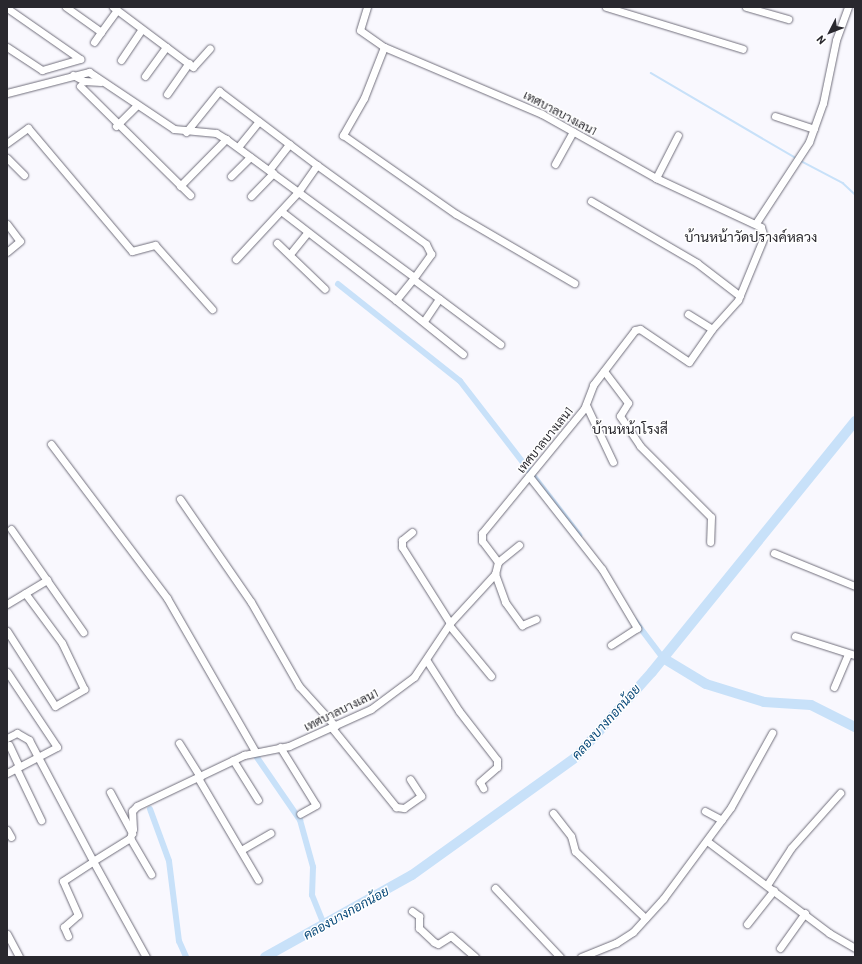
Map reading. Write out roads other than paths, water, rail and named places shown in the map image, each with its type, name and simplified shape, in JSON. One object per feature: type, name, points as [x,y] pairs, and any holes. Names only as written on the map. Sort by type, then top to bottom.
[{"type":"street","points":[[66,7],[101,32]]},
{"type":"street","name":"เทศบาลบางเลน1","points":[[131,835],[132,814],[137,806],[199,778],[244,755],[254,751],[280,747],[333,727],[371,709],[403,688],[427,661],[450,624],[480,593],[495,574],[498,562],[482,541],[482,533],[530,476],[586,405],[593,385],[637,329],[689,362],[712,329],[740,295],[742,284],[764,237],[765,232],[756,223],[656,178],[542,114],[384,47],[360,30],[367,7]]},
{"type":"street","points":[[606,7],[743,49]]},
{"type":"street","points":[[746,7],[788,19]]},
{"type":"street","points":[[756,223],[801,158],[814,128],[829,64],[848,7]]},
{"type":"street","points":[[7,8],[80,59],[42,70],[7,47]]},
{"type":"street","points":[[94,42],[118,9],[193,67],[210,48]]},
{"type":"street","points":[[121,60],[142,29]]},
{"type":"street","points":[[145,76],[166,47]]},
{"type":"street","points":[[384,47],[364,98],[343,135],[456,214],[574,283]]},
{"type":"street","points":[[167,94],[188,64]]},
{"type":"street","points":[[7,93],[73,74],[89,72],[136,106],[174,129],[186,132],[216,133],[299,191],[500,344]]},
{"type":"street","points":[[80,86],[116,126],[190,195]]},
{"type":"street","points":[[186,132],[219,91],[317,165],[426,244],[431,254],[396,300]]},
{"type":"street","points":[[116,126],[136,106]]},
{"type":"street","points":[[775,116],[814,128]]},
{"type":"street","points":[[238,147],[259,121]]},
{"type":"street","points":[[7,143],[28,128],[132,251],[155,245],[212,309]]},
{"type":"street","points":[[555,164],[574,132]]},
{"type":"street","points":[[656,178],[678,135]]},
{"type":"street","points":[[180,186],[226,139]]},
{"type":"street","points":[[252,196],[289,144]]},
{"type":"street","points":[[231,176],[250,157]]},
{"type":"street","points":[[7,158],[24,175]]},
{"type":"street","points":[[236,260],[299,191],[317,165]]},
{"type":"street","points":[[591,201],[697,263],[740,295]]},
{"type":"street","points":[[281,211],[424,321],[463,354]]},
{"type":"street","points":[[7,224],[20,241],[7,252]]},
{"type":"street","points":[[290,254],[308,232]]},
{"type":"street","points":[[277,242],[325,289]]},
{"type":"street","points":[[424,321],[439,299]]},
{"type":"street","points":[[688,314],[712,329]]},
{"type":"street","points":[[604,371],[628,404],[620,416],[640,446],[711,517],[710,542]]},
{"type":"street","points":[[586,405],[613,462]]},
{"type":"street","points":[[51,444],[167,598],[254,751]]},
{"type":"street","points":[[530,476],[602,569],[637,628],[611,645]]},
{"type":"street","points":[[180,499],[251,602],[299,686],[396,807],[404,808],[421,796],[410,779]]},
{"type":"street","points":[[11,529],[83,632]]},
{"type":"street","points":[[412,532],[402,540],[402,547],[450,624],[491,676]]},
{"type":"street","points":[[498,562],[519,545]]},
{"type":"street","points":[[774,553],[855,586]]},
{"type":"street","points":[[495,574],[504,602],[522,625],[536,619]]},
{"type":"street","points":[[8,601],[47,580]]},
{"type":"street","points":[[7,631],[55,706],[84,689],[62,643],[25,593]]},
{"type":"street","points":[[795,636],[851,654],[834,687]]},
{"type":"street","points":[[427,661],[458,711],[497,760],[497,767],[480,782],[483,788]]},
{"type":"street","points":[[7,672],[57,747],[7,773]]},
{"type":"street","points":[[41,820],[8,742],[17,733],[26,736],[146,957]]},
{"type":"street","points":[[581,957],[595,950],[616,943],[645,918],[722,820],[772,733]]},
{"type":"street","points":[[179,743],[258,880]]},
{"type":"street","points":[[280,747],[316,805],[300,814]]},
{"type":"street","points":[[233,760],[258,800]]},
{"type":"street","points":[[110,792],[151,874]]},
{"type":"street","points":[[767,885],[791,848],[840,793]]},
{"type":"street","points":[[706,811],[722,820]]},
{"type":"street","points":[[553,813],[571,836],[575,851],[645,918]]},
{"type":"street","points":[[7,830],[11,837]]},
{"type":"street","points":[[241,850],[270,833]]},
{"type":"street","points":[[68,936],[64,927],[78,915],[63,881],[131,835]]},
{"type":"street","points":[[707,841],[855,948]]},
{"type":"street","points":[[495,888],[560,957]]},
{"type":"street","points":[[747,924],[774,890]]},
{"type":"street","points":[[412,911],[419,916],[419,928],[434,942],[438,944],[451,936],[475,957]]},
{"type":"street","points":[[780,948],[805,913]]},
{"type":"street","points":[[7,934],[20,957]]},
{"type":"street","points":[[595,950],[600,957]]},
{"type":"waterway","points":[[651,73],[796,158]]},
{"type":"waterway","points":[[799,160],[843,183],[855,194]]},
{"type":"waterway","points":[[338,284],[460,381],[579,535]]},
{"type":"waterway","name":"คลองบางกอกน้อย","points":[[265,957],[412,875],[576,757],[652,672],[855,421]]},
{"type":"waterway","points":[[635,621],[663,658]]},
{"type":"waterway","points":[[663,658],[706,684],[764,702],[811,705],[855,727]]},
{"type":"waterway","points":[[256,756],[300,820],[313,867],[312,895],[324,925]]},
{"type":"waterway","points":[[150,809],[169,861],[179,941],[186,957]]},
{"type":"district","name":"บ้านหน้าวัดปรางค์หลวง","points":[[751,237]]},
{"type":"district","name":"บ้านหน้าโรงสี","points":[[630,429]]}]
